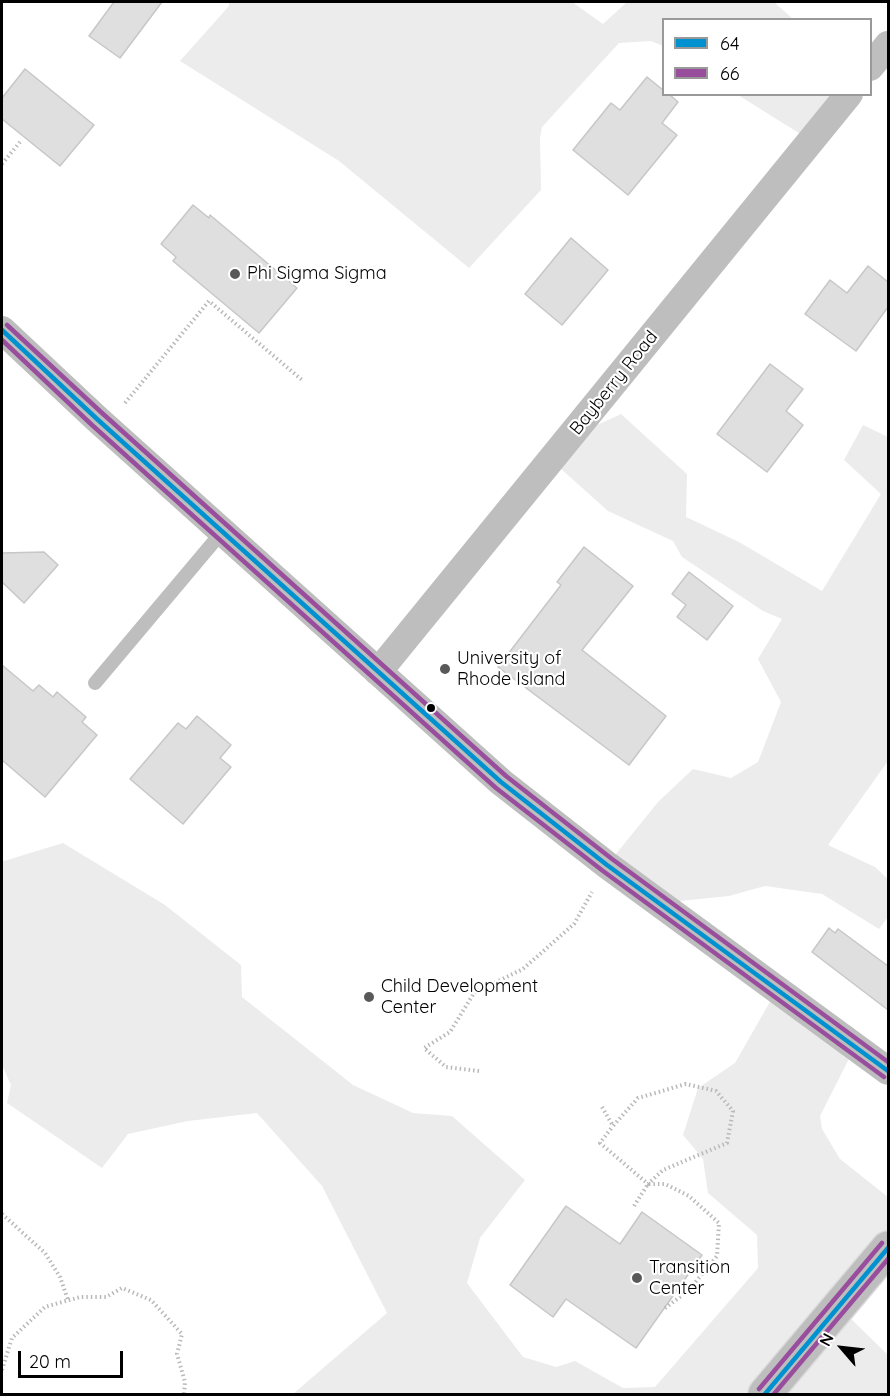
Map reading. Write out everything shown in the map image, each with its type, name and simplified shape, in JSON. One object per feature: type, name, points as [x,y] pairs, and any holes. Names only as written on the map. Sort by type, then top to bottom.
[{"type":"main road","points":[[765,1395],[888,1248]]},
{"type":"street","points":[[872,65],[888,45]]},
{"type":"street","name":"Bayberry Road","points":[[378,672],[847,96]]},
{"type":"street","points":[[2,330],[222,532],[501,782],[608,865],[888,1071]]},
{"type":"lane","points":[[95,683],[222,532]]},
{"type":"path","points":[[2,164],[20,142]]},
{"type":"path","points":[[124,404],[209,301],[302,380]]},
{"type":"path","points":[[479,1071],[446,1067],[424,1048],[450,1032],[474,993],[523,969],[574,924],[608,865]]},
{"type":"path","points":[[634,1206],[648,1184],[663,1170],[727,1143],[733,1111],[716,1090],[686,1084],[638,1098],[600,1143],[648,1184],[665,1184],[689,1196],[719,1223],[717,1256],[689,1290],[664,1309]]},
{"type":"path","points":[[602,1107],[613,1126]]},
{"type":"path","points":[[2,1214],[45,1253],[60,1277],[68,1300]]},
{"type":"path","points":[[2,1370],[12,1338],[45,1307],[81,1296],[106,1297],[122,1288],[151,1300],[182,1334],[177,1354],[185,1382],[183,1395]]},
{"type":"shaded area","points":[[229,2],[572,2],[603,24],[627,2],[774,2],[792,18],[662,18],[662,46],[651,41],[619,43],[542,127],[540,138],[541,190],[469,268],[339,161],[180,61],[229,6]]},
{"type":"shaded area","points":[[740,96],[861,96],[818,145]]},
{"type":"shaded area","points":[[621,414],[687,474],[686,517],[739,542],[822,591],[881,494],[844,460],[863,425],[888,437],[888,761],[828,845],[875,867],[888,879],[888,917],[879,929],[822,894],[765,886],[729,896],[660,903],[607,865],[658,802],[693,769],[731,778],[758,762],[781,702],[758,659],[782,619],[763,611],[682,557],[673,541],[608,511],[561,469],[593,427]]},
{"type":"shaded area","points":[[63,843],[165,905],[241,965],[242,997],[353,1085],[413,1113],[452,1116],[525,1180],[480,1238],[467,1283],[523,1357],[556,1367],[575,1361],[623,1388],[655,1387],[758,1268],[757,1235],[708,1193],[703,1159],[683,1135],[698,1088],[735,1063],[775,993],[854,1049],[820,1116],[822,1129],[840,1159],[888,1197],[888,1255],[846,1314],[888,1355],[888,1394],[293,1394],[387,1313],[322,1186],[257,1113],[188,1121],[128,1134],[102,1168],[7,1103],[11,1085],[2,1065],[2,859],[4,861]]},
{"type":"building","points":[[114,2],[162,2],[120,58],[89,36]]},
{"type":"building","points":[[25,69],[94,125],[60,166],[2,119],[2,98]]},
{"type":"building","points":[[647,77],[662,89],[662,96],[671,96],[678,102],[662,123],[677,135],[628,195],[573,150],[611,103],[620,110]]},
{"type":"building","name":"Phi Sigma Sigma","points":[[193,205],[209,218],[210,215],[297,288],[259,333],[173,261],[176,257],[161,244]]},
{"type":"building","points":[[571,238],[608,270],[562,325],[525,294]]},
{"type":"building","points":[[868,266],[888,282],[888,307],[856,351],[805,314],[830,280],[847,293]]},
{"type":"building","points":[[770,364],[803,389],[786,411],[803,425],[767,472],[717,434]]},
{"type":"building","points":[[584,547],[633,586],[582,650],[666,716],[629,765],[498,667],[561,585],[557,582]]},
{"type":"building","points":[[44,552],[58,565],[24,603],[2,582],[2,553]]},
{"type":"building","points":[[689,572],[733,606],[707,640],[677,617],[686,605],[672,594]]},
{"type":"building","points":[[2,665],[33,691],[39,685],[53,697],[57,692],[86,717],[82,722],[97,735],[45,797],[2,760]]},
{"type":"building","points":[[197,716],[231,745],[220,758],[231,767],[183,824],[130,779],[178,723],[186,729]]},
{"type":"building","points":[[829,928],[835,933],[838,929],[888,966],[888,1010],[812,952]]},
{"type":"building","name":"Transition Center","points":[[566,1206],[620,1244],[642,1212],[702,1255],[636,1348],[566,1299],[553,1317],[510,1285]]},
{"type":"transit line","points":[[7,325],[506,776],[612,859],[888,1062]]},
{"type":"transit line","name":"64","points":[[2,330],[97,419],[501,782],[607,865],[888,1071]]},
{"type":"transit line","name":"66","points":[[2,340],[92,425],[496,788],[603,871],[884,1077]]},
{"type":"transit line","points":[[759,1389],[882,1243]]},
{"type":"transit line","name":"64","points":[[765,1394],[888,1248]]},
{"type":"transit line","name":"66","points":[[774,1394],[888,1259]]},
{"type":"place","name":"Phi Sigma Sigma","points":[[235,274]]},
{"type":"place","name":"University of Rhode Island","points":[[445,669]]},
{"type":"place","name":"Child Development Center","points":[[369,997]]},
{"type":"place","name":"Transition Center","points":[[637,1278]]}]
